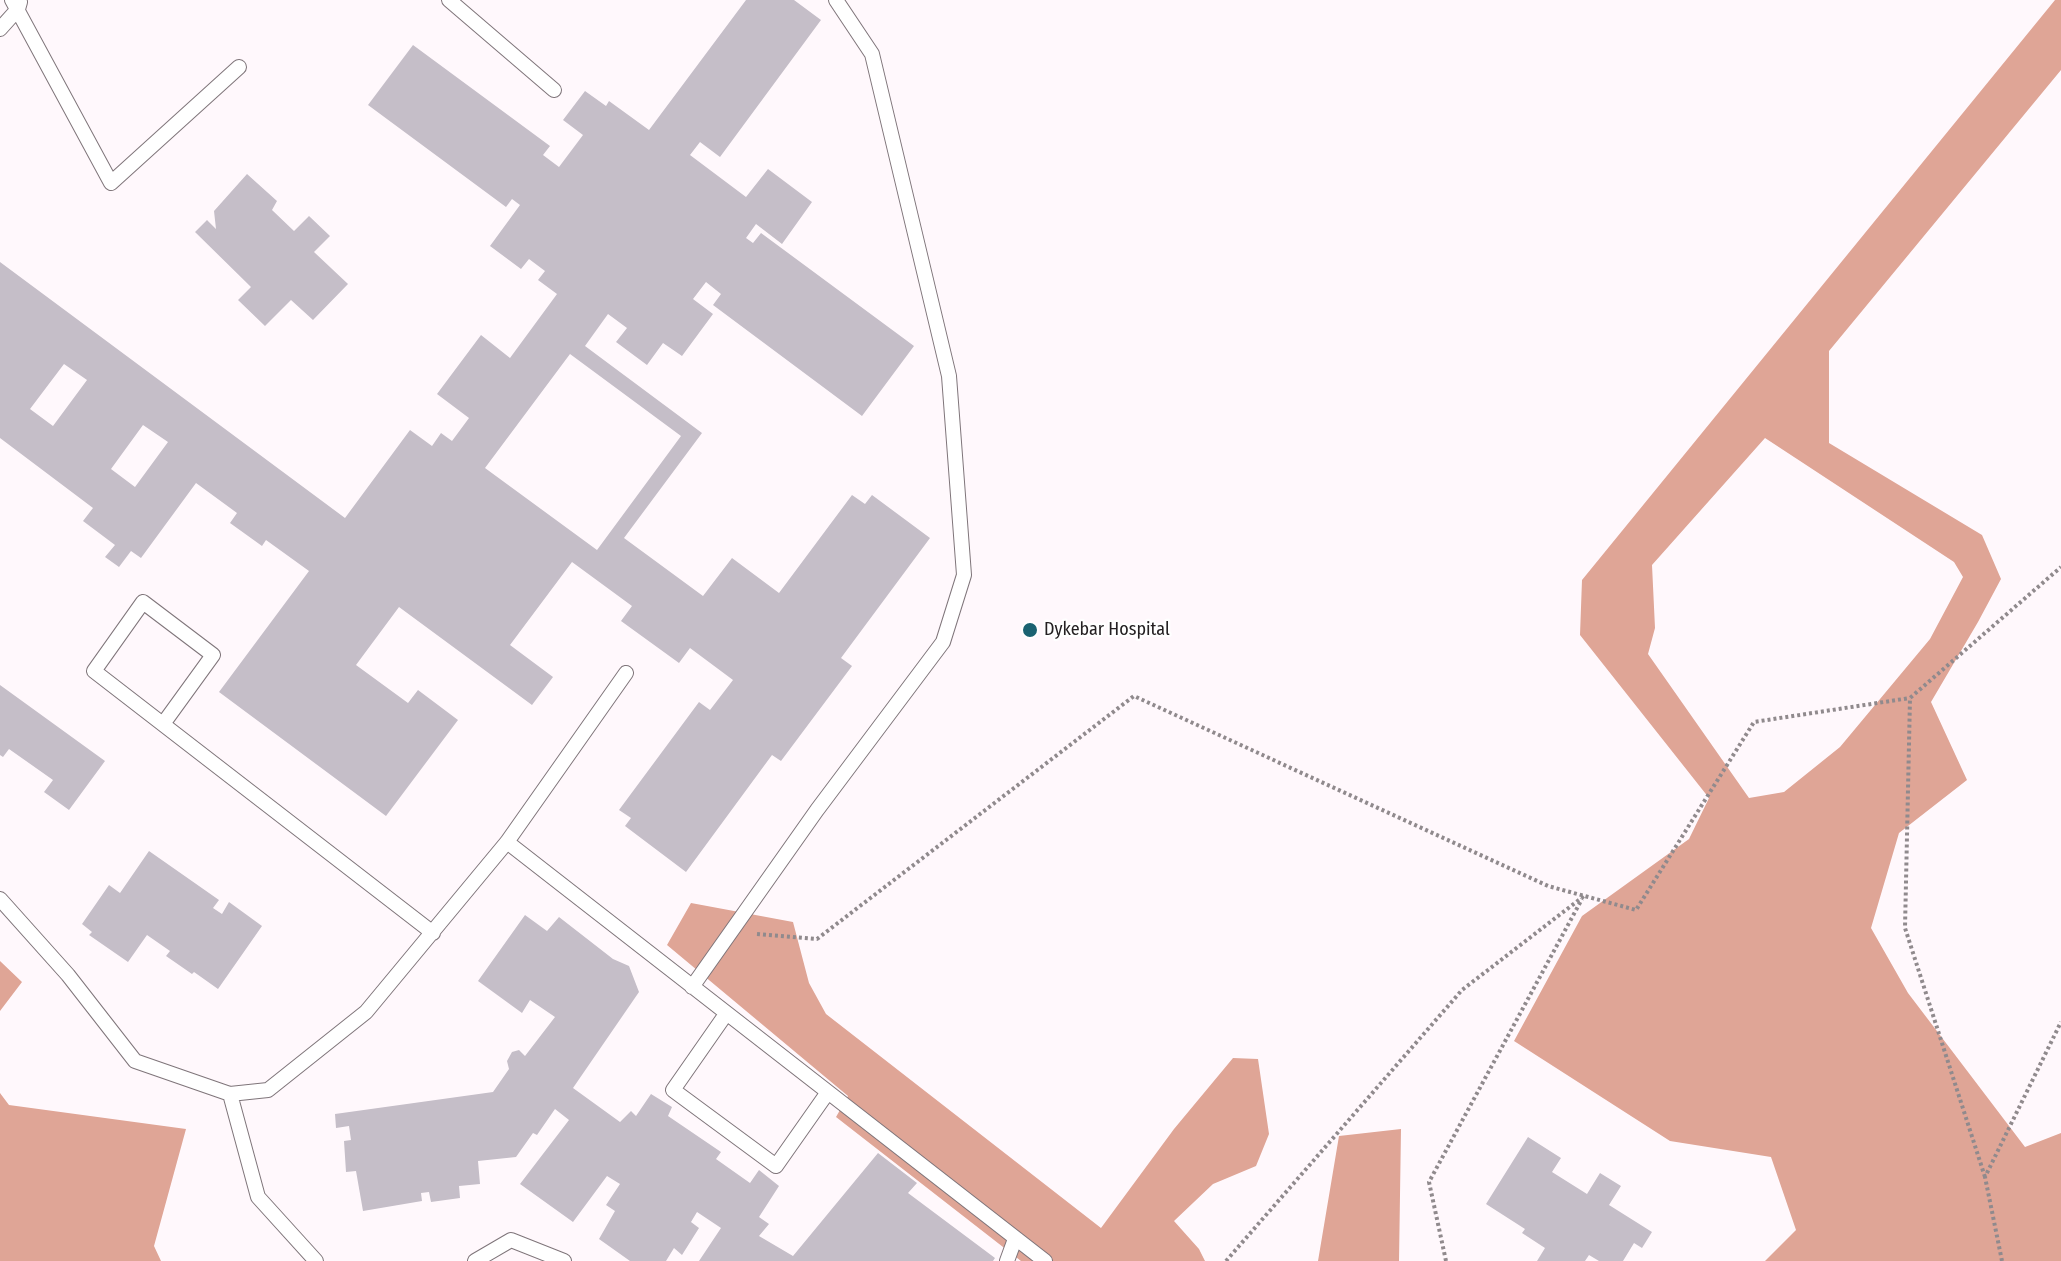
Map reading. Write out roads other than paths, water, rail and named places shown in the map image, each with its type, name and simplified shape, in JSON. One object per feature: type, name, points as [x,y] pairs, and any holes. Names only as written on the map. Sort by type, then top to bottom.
[{"type":"lane","points":[[449,0],[554,90]]},
{"type":"lane","points":[[692,987],[817,810],[943,642],[964,575],[949,376],[872,54],[836,0]]},
{"type":"lane","points":[[0,29],[17,3],[111,183],[239,67]]},
{"type":"lane","points":[[163,724],[213,655],[143,602],[94,671],[433,933]]},
{"type":"lane","points":[[0,899],[68,975],[135,1061],[230,1094],[268,1090],[366,1012],[507,842],[626,673]]},
{"type":"lane","points":[[507,842],[1045,1261]]},
{"type":"lane","points":[[726,1014],[673,1090],[776,1166],[828,1092]]},
{"type":"lane","points":[[230,1094],[258,1197],[316,1261]]},
{"type":"lane","points":[[1007,1261],[1016,1239]]},
{"type":"lane","points":[[475,1261],[511,1240],[564,1261]]},
{"type":"place","name":"Dykebar Hospital","points":[[1030,630]]}]
